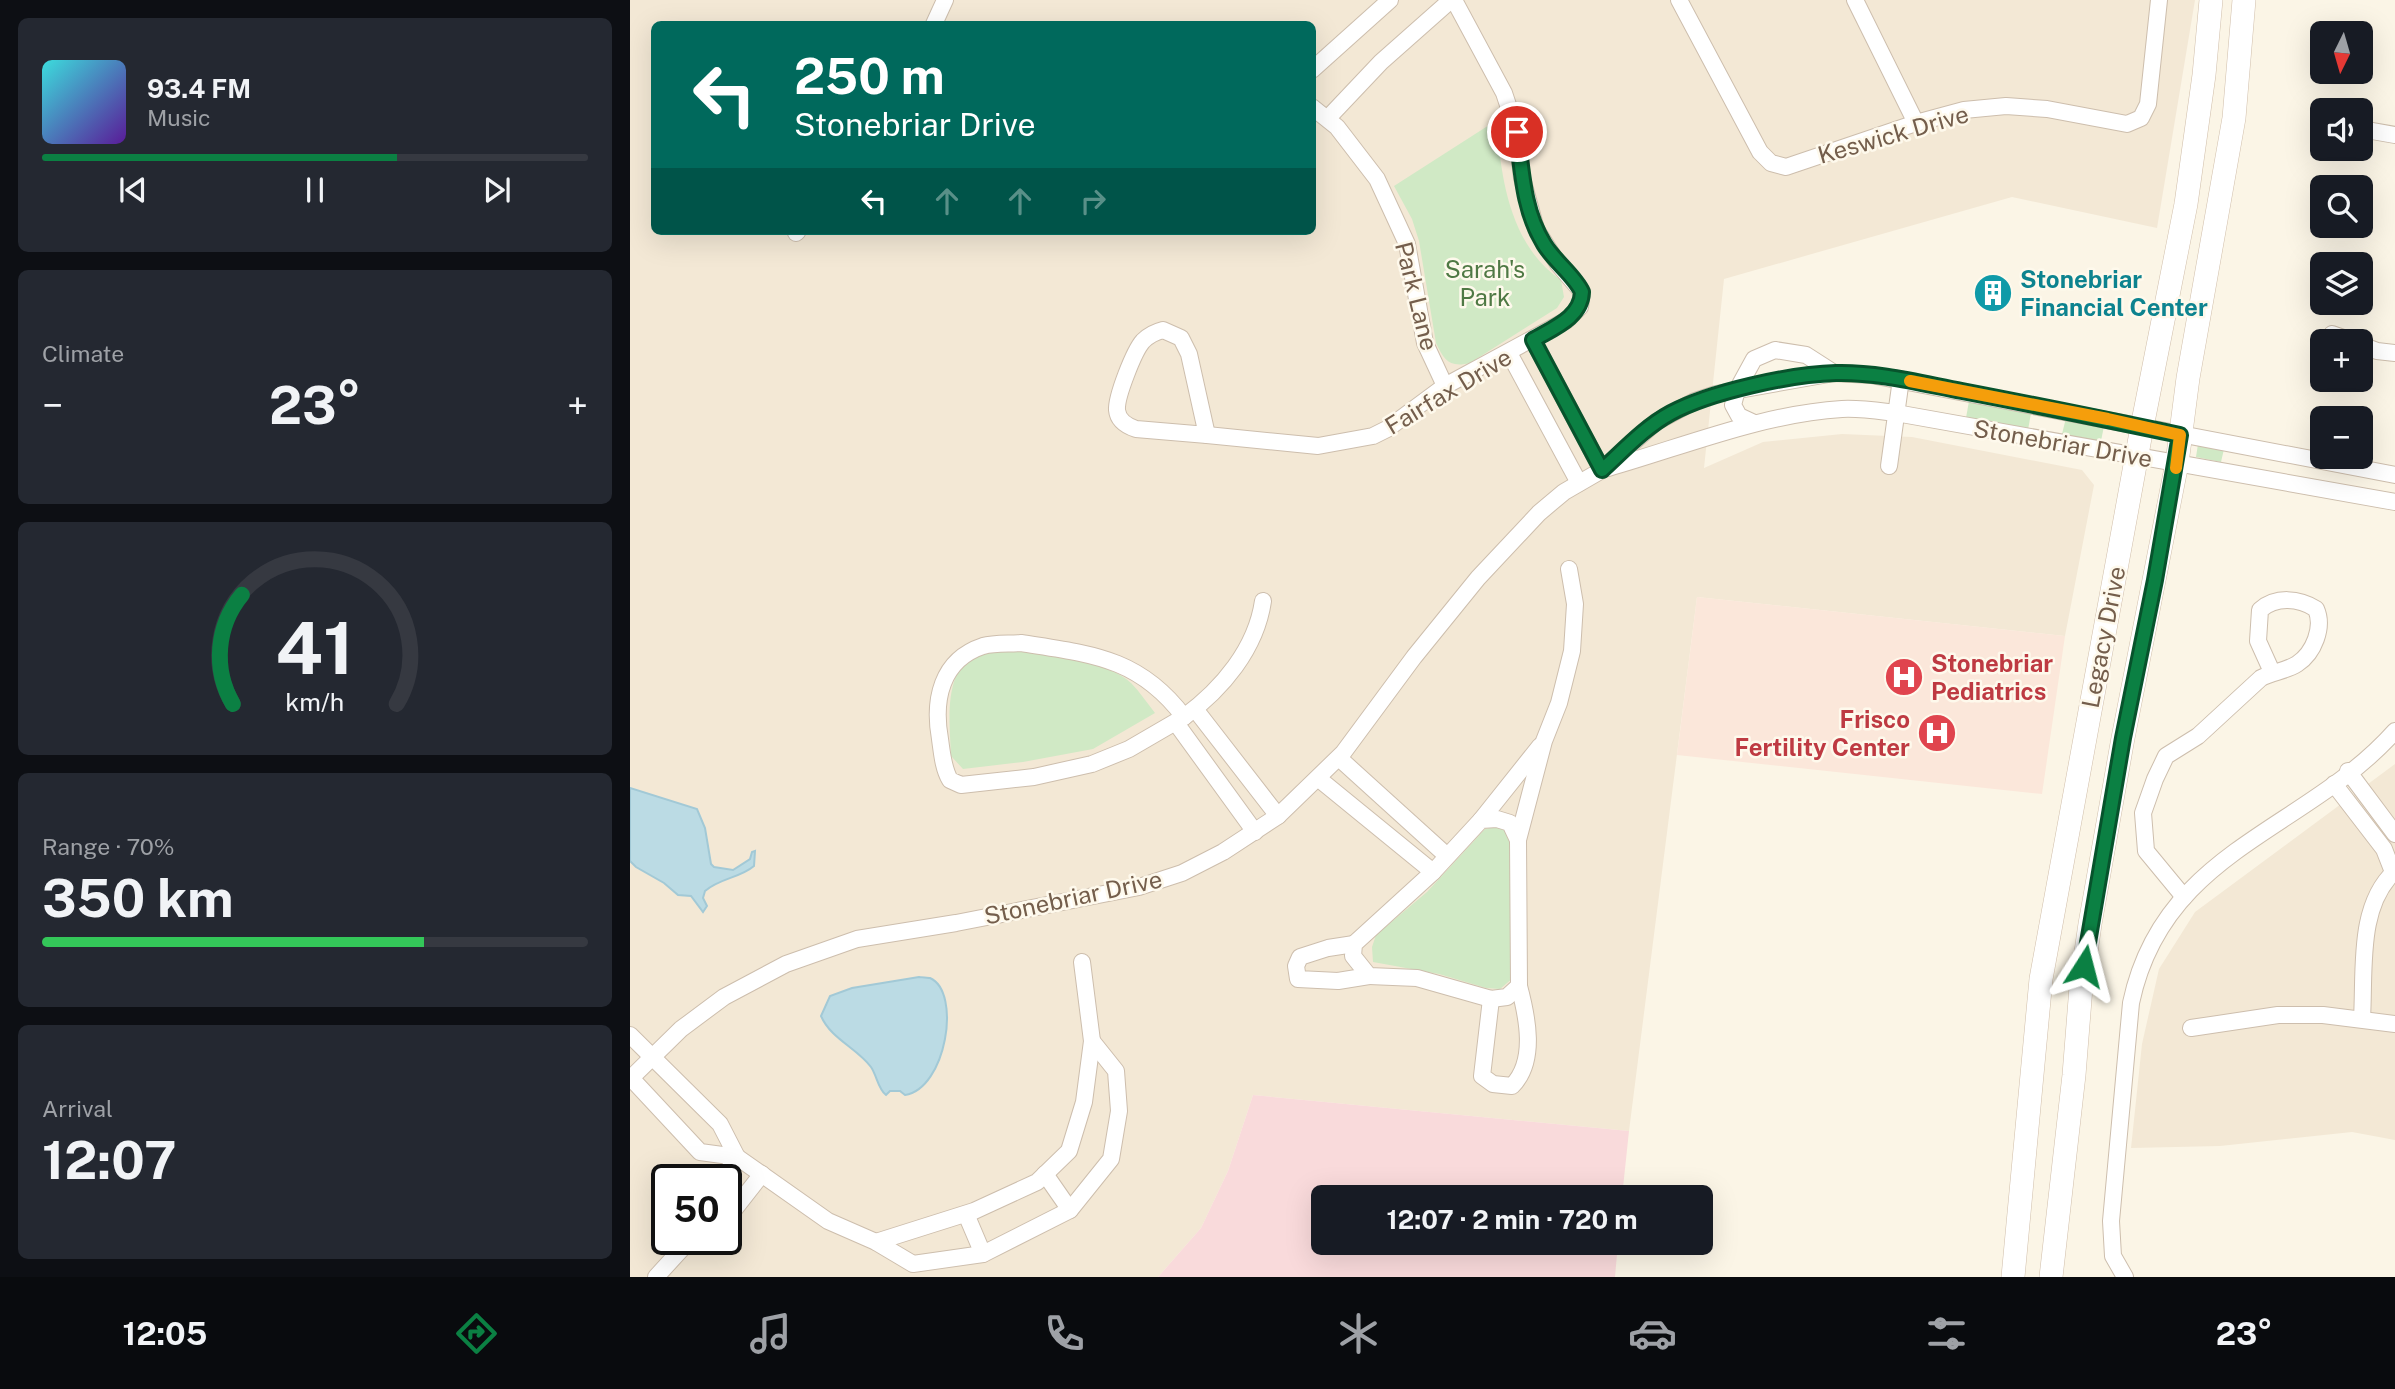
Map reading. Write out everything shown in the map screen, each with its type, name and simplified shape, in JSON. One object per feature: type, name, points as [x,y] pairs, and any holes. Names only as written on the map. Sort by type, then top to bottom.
[{"type":"main road","name":"Legacy Drive","points":[[2012,1277],[2041,979],[2142,427],[2186,204],[2204,75],[2211,0]]},
{"type":"main road","name":"Legacy Drive","points":[[2051,1277],[2090,924],[2177,463],[2188,378],[2234,118],[2244,0]]},
{"type":"main road","points":[[2022,1186],[2060,1189]]},
{"type":"street","points":[[934,21],[945,0]]},
{"type":"street","points":[[1316,67],[1390,0]]},
{"type":"street","points":[[1328,118],[1381,62],[1452,0]]},
{"type":"street","name":"Fairfax Drive","points":[[1207,435],[1189,354],[1181,338],[1163,330],[1155,332],[1140,345],[1120,392],[1117,410],[1125,425],[1136,429],[1318,446],[1373,436],[1387,429],[1445,386],[1533,340],[1567,320],[1580,307],[1582,292],[1558,264],[1536,229],[1522,178],[1517,132],[1504,93],[1452,0]]},
{"type":"street","name":"Keswick Drive","points":[[1679,0],[1760,152],[1771,163],[1786,167],[1916,123],[1964,110],[2006,106],[2047,109],[2127,124],[2141,118],[2148,104],[2159,0]]},
{"type":"street","points":[[1855,0],[1916,123]]},
{"type":"street","name":"Park Lane","points":[[1316,110],[1328,118],[1377,179],[1407,244],[1425,344],[1445,386]]},
{"type":"street","points":[[2373,131],[2395,135]]},
{"type":"street","points":[[1533,340],[1602,470]]},
{"type":"street","points":[[2373,349],[2395,353]]},
{"type":"street","name":"Stonebriar Drive","points":[[1737,390],[1754,359],[1776,350],[1806,355],[1834,373]]},
{"type":"street","points":[[1509,353],[1579,483]]},
{"type":"street","name":"Stonebriar Drive","points":[[630,1078],[681,1029],[724,997],[786,964],[857,939],[956,923],[1139,887],[1182,873],[1255,832],[1278,816],[1339,758],[1414,657],[1478,578],[1539,513],[1579,483],[1602,470],[1656,422],[1705,397],[1834,373],[1901,379],[2395,475]]},
{"type":"street","points":[[1889,466],[1901,379]]},
{"type":"street","points":[[1737,390],[1733,405],[1739,416],[1754,423]]},
{"type":"street","name":"Stonebriar Drive","points":[[1602,470],[1754,423],[1805,412],[1846,409],[1896,413],[2395,502]]},
{"type":"street","points":[[1491,999],[1482,1076],[1493,1084],[1512,1086],[1520,1078],[1528,1023],[1519,986],[1518,840],[1544,741],[1559,703],[1572,651],[1575,604],[1569,569]]},
{"type":"street","points":[[2184,897],[2146,851],[2143,813],[2155,779],[2166,757],[2198,736],[2260,678],[2294,666],[2304,658],[2320,624],[2316,609],[2295,601],[2279,600],[2260,610],[2258,641],[2272,672]]},
{"type":"street","points":[[1263,601],[1255,634],[1243,659],[1185,716],[1129,749],[1092,764],[1034,776],[961,785],[950,780],[946,773],[937,723],[940,686],[950,670],[966,654],[985,646],[1021,643],[1108,659],[1130,669],[1169,697],[1185,716],[1278,816]]},
{"type":"street","points":[[1185,716],[1255,832]]},
{"type":"street","points":[[2125,1277],[2113,1256],[2110,1221],[2115,1193],[2132,1003],[2140,970],[2153,939],[2164,919],[2184,897],[2227,858],[2374,754],[2395,731]]},
{"type":"street","points":[[1519,986],[1507,997],[1491,999],[1417,978],[1369,976],[1338,981],[1298,979],[1296,965],[1300,957],[1328,948],[1354,944],[1433,872],[1481,820],[1544,741]]},
{"type":"street","points":[[1339,758],[1446,855]]},
{"type":"street","points":[[2348,771],[2395,834]]},
{"type":"street","points":[[1319,779],[1433,872]]},
{"type":"street","points":[[2334,784],[2384,849],[2394,872],[2375,896],[2367,923],[2362,1018]]},
{"type":"street","points":[[1481,820],[1497,819],[1510,823],[1518,840]]},
{"type":"street","points":[[1354,944],[1353,956],[1369,976]]},
{"type":"street","points":[[876,1242],[966,1214],[1037,1182],[1069,1151],[1084,1102],[1092,1041],[1082,962]]},
{"type":"street","points":[[2191,1028],[2278,1015],[2362,1018],[2395,1024]]},
{"type":"street","points":[[630,1035],[720,1124],[737,1157]]},
{"type":"street","points":[[630,1078],[700,1152],[737,1157],[828,1222],[876,1242],[913,1264],[983,1254],[1070,1210],[1111,1159],[1119,1111],[1116,1071],[1092,1041]]},
{"type":"street","points":[[732,1164],[737,1157]]},
{"type":"street","points":[[742,1200],[762,1174]]},
{"type":"street","points":[[1045,1174],[1070,1210]]},
{"type":"street","points":[[966,1214],[983,1254]]},
{"type":"street","points":[[656,1277],[678,1255]]},
{"type":"shaded area","points":[[630,0],[2195,0],[2157,228],[2012,197],[1724,279],[1704,468],[1763,442],[1842,434],[1912,437],[2082,470],[2094,485],[2065,636],[1697,597],[1629,1131],[1253,1095],[1228,1171],[1201,1228],[1158,1277],[630,1277]]},
{"type":"shaded area","points":[[1697,597],[2065,636],[2042,794],[1677,755]]},
{"type":"shaded area","points":[[2395,764],[2395,1140],[2352,1132],[2220,1146],[2131,1148],[2142,1044],[2159,969],[2195,912]]},
{"type":"shaded area","points":[[1253,1095],[1629,1131],[1623,1185],[1311,1185],[1311,1255],[1617,1255],[1615,1277],[1158,1277],[1201,1228],[1228,1171]]},
{"type":"green space","name":"Sarah's Park","points":[[1497,120],[1501,164],[1511,208],[1530,249],[1544,266],[1561,280],[1564,297],[1557,308],[1470,363],[1457,364],[1445,358],[1436,343],[1419,241],[1412,219],[1394,186]]},
{"type":"green space","points":[[1969,401],[2031,413],[2028,430],[1966,418]]},
{"type":"green space","points":[[2066,418],[2104,426],[2100,446],[2061,438]]},
{"type":"green space","points":[[2198,444],[2224,449],[2221,462],[2196,457]]},
{"type":"green space","points":[[1011,649],[1092,664],[1121,675],[1131,683],[1155,713],[1093,749],[1023,762],[963,769],[951,756],[950,712],[954,681],[960,669],[970,659],[986,651]]},
{"type":"green space","points":[[1485,829],[1503,829],[1513,840],[1510,929],[1514,977],[1500,989],[1486,988],[1439,974],[1373,962],[1372,947],[1376,935],[1427,892]]},
{"type":"water","points":[[630,788],[697,809],[705,828],[711,864],[714,867],[733,870],[750,859],[755,851],[754,866],[705,891],[703,898],[707,906],[703,912],[691,896],[678,895],[630,861]]},
{"type":"water","points":[[919,977],[930,978],[940,987],[947,1020],[945,1040],[931,1076],[919,1089],[905,1095],[900,1091],[890,1091],[886,1095],[871,1067],[831,1031],[821,1016],[830,996],[852,988]]},
{"type":"slow traffic","points":[[1910,381],[2180,435],[2176,468]]},
{"type":"place","name":"Stonebriar Financial Center","points":[[1993,293]]},
{"type":"place","name":"Stonebriar Pediatrics","points":[[1904,677]]},
{"type":"place","name":"Frisco Fertility Center","points":[[1937,733]]},
{"type":"route","points":[[1517,132],[1526,199],[1536,229],[1558,264],[1582,292],[1580,307],[1567,320],[1533,340],[1602,470],[1656,422],[1695,401],[1716,394],[1834,373],[1901,379],[2180,435],[2155,580],[2123,738],[2084,966]]}]
